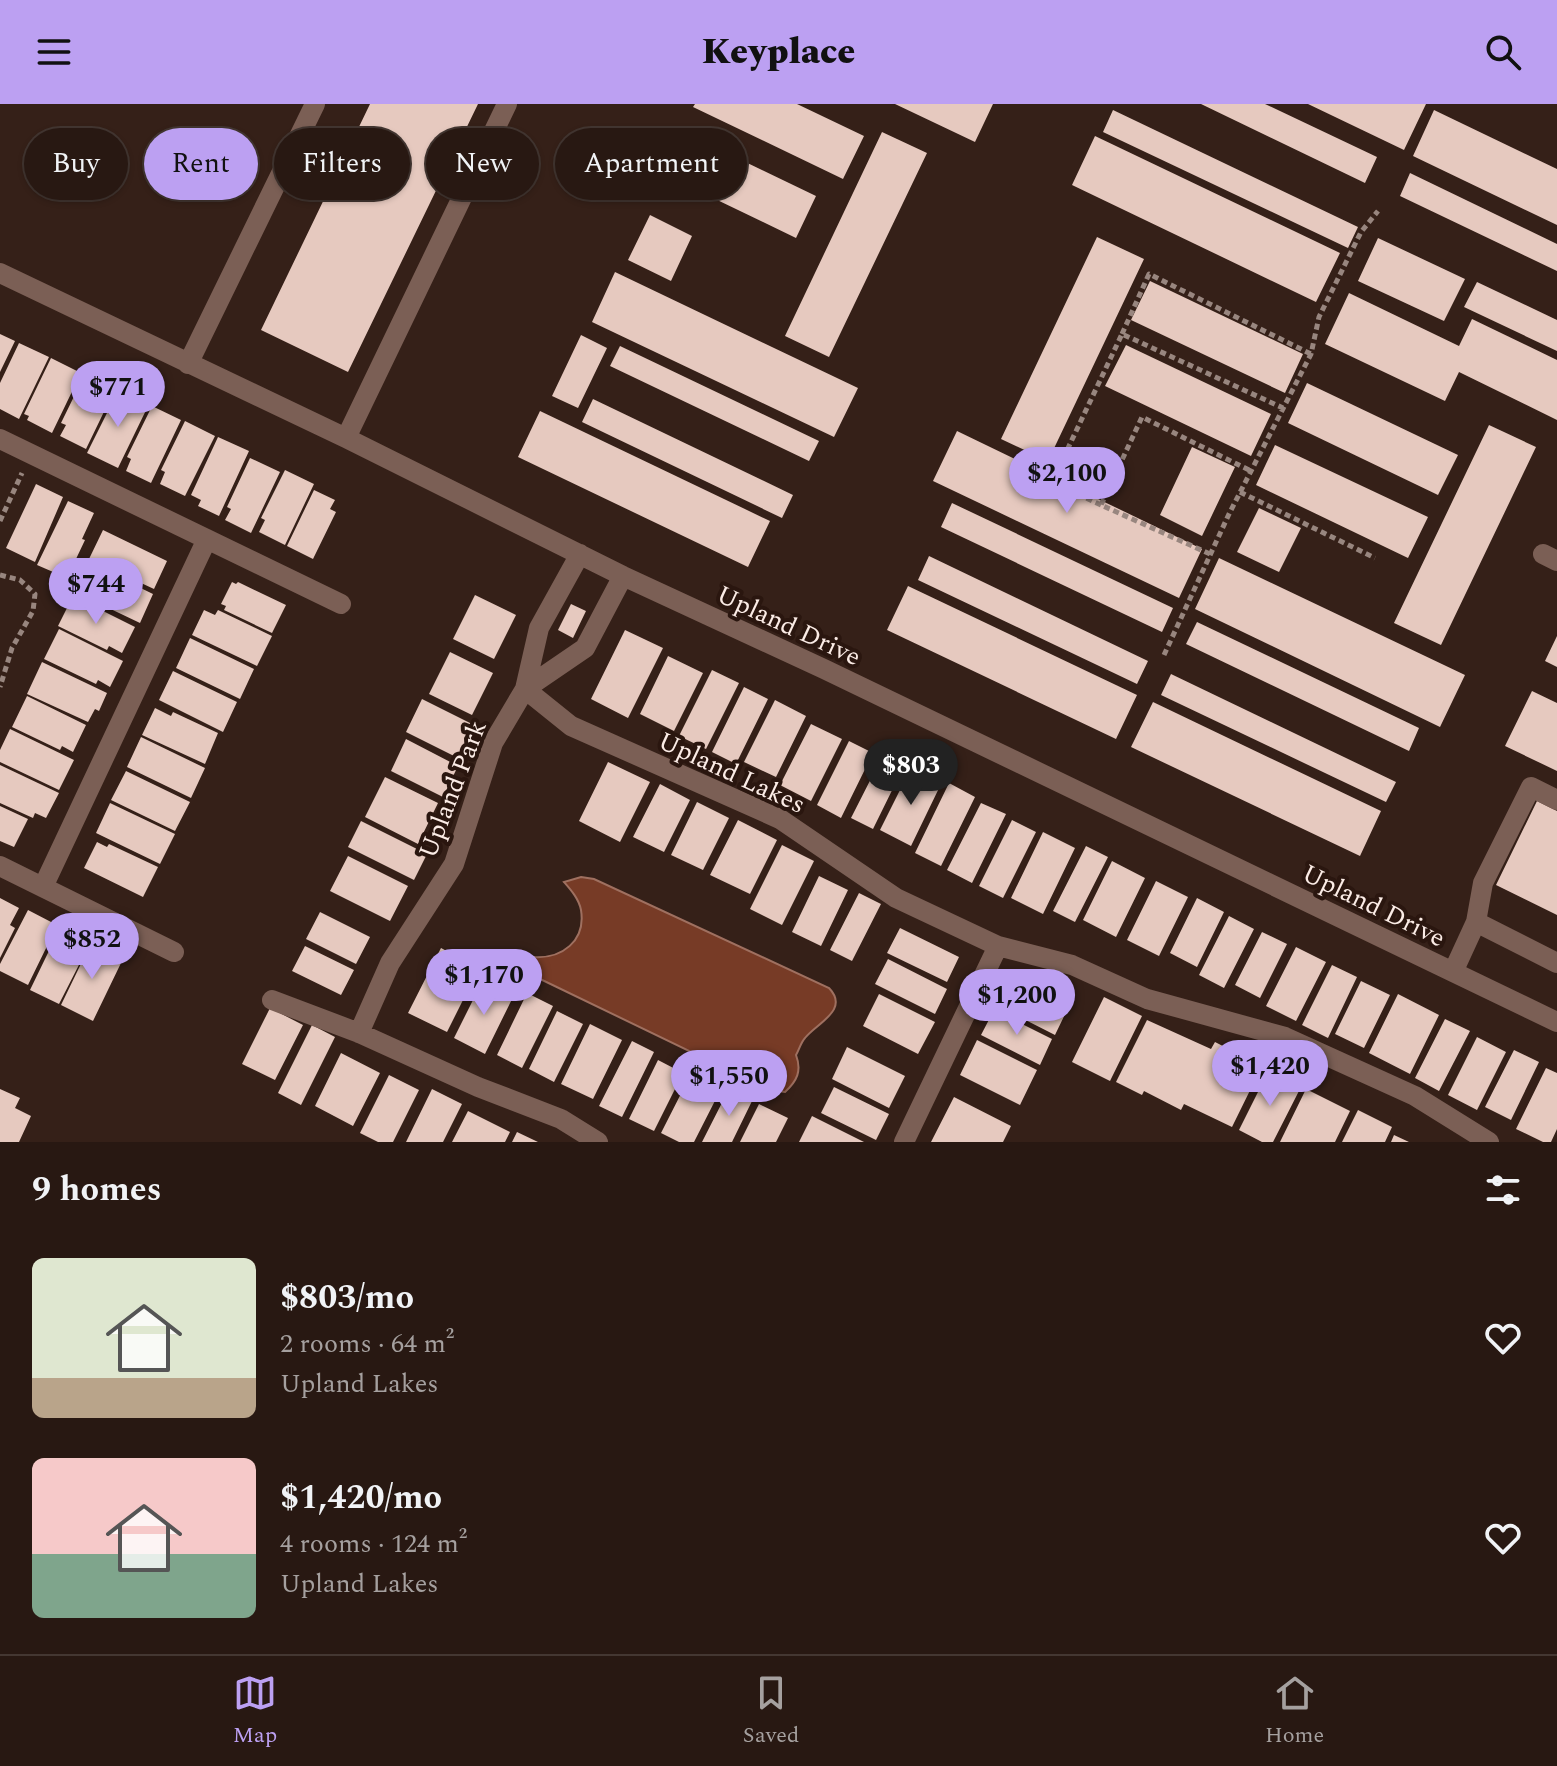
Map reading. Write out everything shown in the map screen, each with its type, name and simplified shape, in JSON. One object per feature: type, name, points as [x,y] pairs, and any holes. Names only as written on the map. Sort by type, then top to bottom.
[{"type":"street","points":[[188,364],[315,104]]},
{"type":"street","points":[[346,438],[507,104]]},
{"type":"street","name":"Upland Drive","points":[[0,273],[346,438],[623,576],[824,669],[1557,1022]]},
{"type":"street","points":[[0,439],[341,604]]},
{"type":"street","points":[[43,887],[207,539]]},
{"type":"street","name":"Upland Park","points":[[359,1033],[390,963],[454,864],[493,743],[525,689],[539,628],[580,554]]},
{"type":"street","name":"Upland Park","points":[[525,689],[585,648],[623,576]]},
{"type":"street","name":"Upland Lakes","points":[[525,689],[571,726],[780,819],[896,898],[998,946],[1072,965],[1147,999],[1285,1037],[1415,1096],[1489,1142]]},
{"type":"street","points":[[1453,972],[1476,922],[1483,883],[1531,787],[1557,800]]},
{"type":"street","points":[[0,866],[174,952]]},
{"type":"street","points":[[1476,922],[1557,963]]},
{"type":"street","points":[[904,1142],[998,946]]},
{"type":"street","points":[[272,1000],[359,1033],[478,1087],[561,1119],[598,1142]]},
{"type":"path","points":[[1164,655],[1240,492],[1311,354],[1319,317],[1361,232],[1378,211]]},
{"type":"path","points":[[1210,554],[1052,482],[1149,274],[1311,354]]},
{"type":"path","points":[[1122,334],[1283,408]]},
{"type":"path","points":[[1101,505],[1142,417],[1251,471]]},
{"type":"path","points":[[0,521],[31,455]]},
{"type":"path","points":[[1240,492],[1375,558]]},
{"type":"path","points":[[0,575],[20,580],[35,594],[33,611],[12,648],[0,687]]},
{"type":"shaded area","points":[[581,877],[594,879],[829,988],[836,1003],[834,1010],[802,1042],[796,1055],[797,1075],[785,1092],[770,1090],[536,977],[533,957],[562,951],[570,946],[580,931],[580,906],[564,882]]},
{"type":"building","points":[[370,104],[478,104],[466,128],[426,128],[426,200],[431,200],[348,372],[261,330],[324,200],[410,200],[410,128],[358,128]]},
{"type":"building","points":[[695,104],[797,104],[864,136],[843,179],[747,133],[747,128],[737,128],[693,107]]},
{"type":"building","points":[[895,104],[993,104],[975,142]]},
{"type":"building","points":[[1201,104],[1265,104],[1377,157],[1365,183]]},
{"type":"building","points":[[1308,104],[1426,104],[1404,150]]},
{"type":"building","points":[[1113,110],[1358,227],[1348,248],[1103,132]]},
{"type":"building","points":[[1434,110],[1557,169],[1557,225],[1413,156]]},
{"type":"building","points":[[882,132],[927,153],[829,357],[785,336]]},
{"type":"building","points":[[1095,136],[1340,253],[1316,302],[1072,185]]},
{"type":"building","points":[[747,163],[816,196],[796,238],[717,200],[747,200]]},
{"type":"building","points":[[1410,173],[1557,244],[1557,271],[1400,196]]},
{"type":"building","points":[[650,215],[692,236],[671,281],[628,260]]},
{"type":"building","points":[[1097,237],[1144,259],[1048,461],[1001,439]]},
{"type":"building","points":[[1378,238],[1465,279],[1444,321],[1358,281]]},
{"type":"building","points":[[615,272],[858,388],[834,437],[592,322]]},
{"type":"building","points":[[1150,281],[1303,354],[1285,393],[1131,320]]},
{"type":"building","points":[[1477,282],[1557,320],[1557,351],[1464,307]]},
{"type":"building","points":[[1349,293],[1459,346],[1472,319],[1557,360],[1557,420],[1459,372],[1445,401],[1325,344]]},
{"type":"building","points":[[0,334],[15,341],[0,372]]},
{"type":"building","points":[[581,335],[607,348],[578,408],[552,396]]},
{"type":"building","points":[[19,343],[49,357],[19,419],[0,409],[0,383]]},
{"type":"building","points":[[1126,345],[1271,414],[1251,456],[1105,386]]},
{"type":"building","points":[[620,346],[819,441],[809,461],[610,366]]},
{"type":"building","points":[[51,358],[81,373],[52,433],[27,420],[29,416],[24,414]]},
{"type":"building","points":[[85,374],[115,389],[86,449],[60,436],[66,425],[61,423]]},
{"type":"building","points":[[1307,383],[1458,455],[1438,495],[1288,423]]},
{"type":"building","points":[[119,389],[149,404],[118,468],[87,453]]},
{"type":"building","points":[[593,399],[793,495],[782,518],[582,422]]},
{"type":"building","points":[[152,406],[181,420],[151,483],[126,471],[131,459],[127,457]]},
{"type":"building","points":[[540,411],[770,521],[748,567],[518,457]]},
{"type":"building","points":[[185,421],[215,436],[185,496],[160,484],[165,472],[161,470]]},
{"type":"building","points":[[1489,425],[1536,447],[1441,645],[1394,623]]},
{"type":"building","points":[[957,431],[1202,549],[1179,598],[933,481]]},
{"type":"building","points":[[218,437],[249,451],[219,516],[198,506],[201,500],[191,495]]},
{"type":"building","points":[[1275,445],[1428,517],[1408,558],[1256,485]]},
{"type":"building","points":[[1192,447],[1235,467],[1202,536],[1160,515]]},
{"type":"building","points":[[250,458],[280,472],[251,533],[225,520],[231,509],[227,507]]},
{"type":"building","points":[[285,470],[314,484],[285,545],[259,532],[265,520],[261,518]]},
{"type":"building","points":[[36,484],[63,497],[35,562],[6,548]]},
{"type":"building","points":[[314,490],[335,500],[330,509],[336,512],[313,559],[287,546]]},
{"type":"building","points":[[68,501],[94,513],[67,578],[37,565]]},
{"type":"building","points":[[952,503],[1173,608],[1162,632],[941,527]]},
{"type":"building","points":[[1259,508],[1301,528],[1279,572],[1237,552]]},
{"type":"building","points":[[103,530],[167,561],[154,589],[89,559]]},
{"type":"building","points":[[929,556],[1148,661],[1137,684],[918,580]]},
{"type":"building","points":[[1219,558],[1465,675],[1440,727],[1195,609]]},
{"type":"building","points":[[89,563],[153,594],[140,623],[75,592]]},
{"type":"building","points":[[232,582],[286,605],[272,633],[224,610],[226,606],[221,604]]},
{"type":"building","points":[[908,586],[1137,695],[1116,739],[887,630]]},
{"type":"building","points":[[475,595],[516,615],[494,659],[453,639]]},
{"type":"building","points":[[73,596],[135,627],[122,653],[109,646],[107,650],[58,626]]},
{"type":"building","points":[[571,604],[586,611],[573,638],[558,630]]},
{"type":"building","points":[[204,610],[215,615],[218,610],[272,636],[257,666],[192,635]]},
{"type":"building","points":[[1197,622],[1419,728],[1409,751],[1186,644]]},
{"type":"building","points":[[59,629],[123,661],[110,687],[98,680],[96,684],[44,659]]},
{"type":"building","points":[[625,630],[663,648],[628,718],[591,699]]},
{"type":"building","points":[[1557,636],[1557,667],[1545,661]]},
{"type":"building","points":[[190,638],[254,669],[240,699],[176,668]]},
{"type":"building","points":[[450,652],[493,673],[472,715],[429,694]]},
{"type":"building","points":[[668,656],[703,673],[674,731],[640,714]]},
{"type":"building","points":[[42,662],[107,693],[99,711],[95,709],[88,722],[27,694]]},
{"type":"building","points":[[712,670],[739,683],[706,749],[679,736]]},
{"type":"building","points":[[173,671],[237,702],[223,732],[159,700]]},
{"type":"building","points":[[1171,674],[1396,782],[1386,802],[1161,695]]},
{"type":"building","points":[[744,687],[768,699],[736,764],[712,752]]},
{"type":"building","points":[[1532,691],[1557,703],[1557,771],[1505,746]]},
{"type":"building","points":[[27,696],[86,725],[73,752],[62,746],[60,750],[12,727]]},
{"type":"building","points":[[422,699],[474,725],[458,758],[406,732]]},
{"type":"building","points":[[775,700],[806,716],[776,777],[744,762]]},
{"type":"building","points":[[1153,702],[1381,811],[1360,856],[1131,747]]},
{"type":"building","points":[[155,708],[171,716],[173,712],[218,733],[205,764],[142,735]]},
{"type":"building","points":[[811,724],[842,739],[811,801],[780,785]]},
{"type":"building","points":[[10,729],[74,760],[59,790],[0,762],[0,750]]},
{"type":"building","points":[[141,737],[205,768],[191,798],[127,767]]},
{"type":"building","points":[[406,739],[458,766],[443,797],[391,771]]},
{"type":"building","points":[[849,741],[873,753],[841,818],[817,805]]},
{"type":"building","points":[[882,757],[903,768],[873,829],[851,818]]},
{"type":"building","points":[[608,762],[650,782],[620,842],[579,821]]},
{"type":"building","points":[[0,765],[59,793],[46,818],[35,813],[33,818],[0,803]]},
{"type":"building","points":[[911,768],[941,784],[911,846],[880,830]]},
{"type":"building","points":[[126,771],[190,802],[175,831],[111,800]]},
{"type":"building","points":[[385,777],[438,803],[418,844],[365,817]]},
{"type":"building","points":[[949,783],[975,797],[941,866],[915,853]]},
{"type":"building","points":[[660,784],[690,800],[664,852],[633,837]]},
{"type":"building","points":[[1537,801],[1557,811],[1557,915],[1496,885]]},
{"type":"building","points":[[697,802],[729,818],[703,870],[671,855]]},
{"type":"building","points":[[110,803],[175,834],[160,864],[96,833]]},
{"type":"building","points":[[981,803],[1006,814],[972,883],[947,870]]},
{"type":"building","points":[[0,806],[28,819],[14,847],[0,841]]},
{"type":"building","points":[[738,820],[777,840],[750,894],[710,875]]},
{"type":"building","points":[[1012,820],[1036,832],[1003,898],[979,886]]},
{"type":"building","points":[[361,821],[427,854],[414,880],[348,847]]},
{"type":"building","points":[[1043,832],[1075,848],[1043,914],[1011,898]]},
{"type":"building","points":[[97,842],[107,847],[109,844],[158,867],[143,897],[84,868]]},
{"type":"building","points":[[782,845],[814,861],[782,925],[750,909]]},
{"type":"building","points":[[1086,846],[1108,857],[1075,922],[1053,911]]},
{"type":"building","points":[[348,856],[408,886],[390,921],[330,891]]},
{"type":"building","points":[[1112,861],[1145,878],[1116,937],[1083,920]]},
{"type":"building","points":[[819,876],[848,890],[821,946],[792,932]]},
{"type":"building","points":[[1156,881],[1188,897],[1159,956],[1127,940]]},
{"type":"building","points":[[859,893],[881,904],[852,961],[830,950]]},
{"type":"building","points":[[0,898],[19,908],[10,925],[15,928],[0,958]]},
{"type":"building","points":[[1197,898],[1224,912],[1197,967],[1170,953]]},
{"type":"building","points":[[28,910],[53,923],[45,938],[50,940],[28,985],[0,971],[0,964]]},
{"type":"building","points":[[320,912],[370,937],[356,964],[306,939]]},
{"type":"building","points":[[1229,916],[1254,929],[1224,988],[1199,975]]},
{"type":"building","points":[[61,926],[86,938],[78,955],[83,957],[59,1004],[30,990]]},
{"type":"building","points":[[900,928],[959,957],[947,982],[887,953]]},
{"type":"building","points":[[1262,932],[1287,944],[1260,998],[1235,985]]},
{"type":"building","points":[[92,941],[113,951],[112,954],[121,963],[93,1021],[61,1005]]},
{"type":"building","points":[[305,946],[354,970],[341,995],[292,971]]},
{"type":"building","points":[[1296,947],[1326,962],[1296,1021],[1266,1006]]},
{"type":"building","points":[[441,948],[479,968],[447,1032],[408,1013]]},
{"type":"building","points":[[888,959],[947,989],[935,1014],[875,984]]},
{"type":"building","points":[[1332,965],[1357,977],[1328,1038],[1302,1025]]},
{"type":"building","points":[[1009,978],[1068,1008],[1055,1035],[996,1005]]},
{"type":"building","points":[[483,980],[514,995],[485,1054],[454,1038]]},
{"type":"building","points":[[1361,981],[1390,995],[1364,1048],[1335,1034]]},
{"type":"building","points":[[527,993],[553,1006],[522,1068],[497,1055]]},
{"type":"building","points":[[879,994],[935,1022],[918,1054],[863,1026]]},
{"type":"building","points":[[1398,994],[1439,1015],[1410,1074],[1369,1053]]},
{"type":"building","points":[[1104,997],[1142,1016],[1110,1081],[1072,1062]]},
{"type":"building","points":[[270,1008],[303,1025],[275,1080],[242,1064]]},
{"type":"building","points":[[994,1010],[1052,1039],[1040,1065],[981,1035]]},
{"type":"building","points":[[557,1011],[583,1024],[554,1082],[529,1069]]},
{"type":"building","points":[[1445,1019],[1470,1031],[1439,1091],[1415,1078]]},
{"type":"building","points":[[1147,1020],[1211,1049],[1215,1042],[1262,1066],[1232,1127],[1184,1104],[1181,1110],[1144,1091],[1142,1095],[1116,1082]]},
{"type":"building","points":[[590,1024],[622,1040],[593,1099],[561,1084]]},
{"type":"building","points":[[312,1025],[335,1037],[301,1105],[278,1093]]},
{"type":"building","points":[[1477,1037],[1506,1052],[1477,1110],[1448,1095]]},
{"type":"building","points":[[977,1040],[1037,1070],[1020,1105],[960,1075]]},
{"type":"building","points":[[632,1041],[654,1052],[622,1117],[599,1106]]},
{"type":"building","points":[[847,1047],[905,1076],[889,1108],[832,1079]]},
{"type":"building","points":[[1514,1050],[1539,1062],[1511,1120],[1485,1107]]},
{"type":"building","points":[[341,1053],[380,1073],[353,1126],[315,1106]]},
{"type":"building","points":[[658,1060],[683,1073],[654,1131],[629,1119]]},
{"type":"building","points":[[1546,1068],[1557,1073],[1557,1129],[1551,1142],[1543,1142],[1516,1129]]},
{"type":"building","points":[[1269,1070],[1301,1087],[1273,1142],[1262,1142],[1239,1130]]},
{"type":"building","points":[[692,1072],[722,1087],[694,1142],[679,1142],[661,1133]]},
{"type":"building","points":[[389,1075],[419,1090],[393,1142],[378,1142],[360,1133]]},
{"type":"building","points":[[730,1087],[753,1099],[732,1142],[702,1142]]},
{"type":"building","points":[[834,1087],[889,1114],[876,1140],[821,1113]]},
{"type":"building","points":[[0,1089],[20,1098],[15,1108],[31,1116],[19,1142],[0,1142]]},
{"type":"building","points":[[432,1089],[462,1104],[443,1142],[406,1142]]},
{"type":"building","points":[[1306,1089],[1350,1111],[1335,1142],[1280,1142]]},
{"type":"building","points":[[954,1097],[1011,1126],[1003,1142],[931,1142]]},
{"type":"building","points":[[759,1104],[788,1118],[776,1142],[740,1142]]},
{"type":"building","points":[[1358,1110],[1392,1127],[1385,1142],[1342,1142]]},
{"type":"building","points":[[468,1111],[510,1132],[505,1142],[452,1142]]},
{"type":"building","points":[[812,1116],[864,1142],[799,1142]]},
{"type":"building","points":[[517,1132],[538,1142],[512,1142]]},
{"type":"building","points":[[1394,1135],[1409,1142],[1391,1142]]}]
